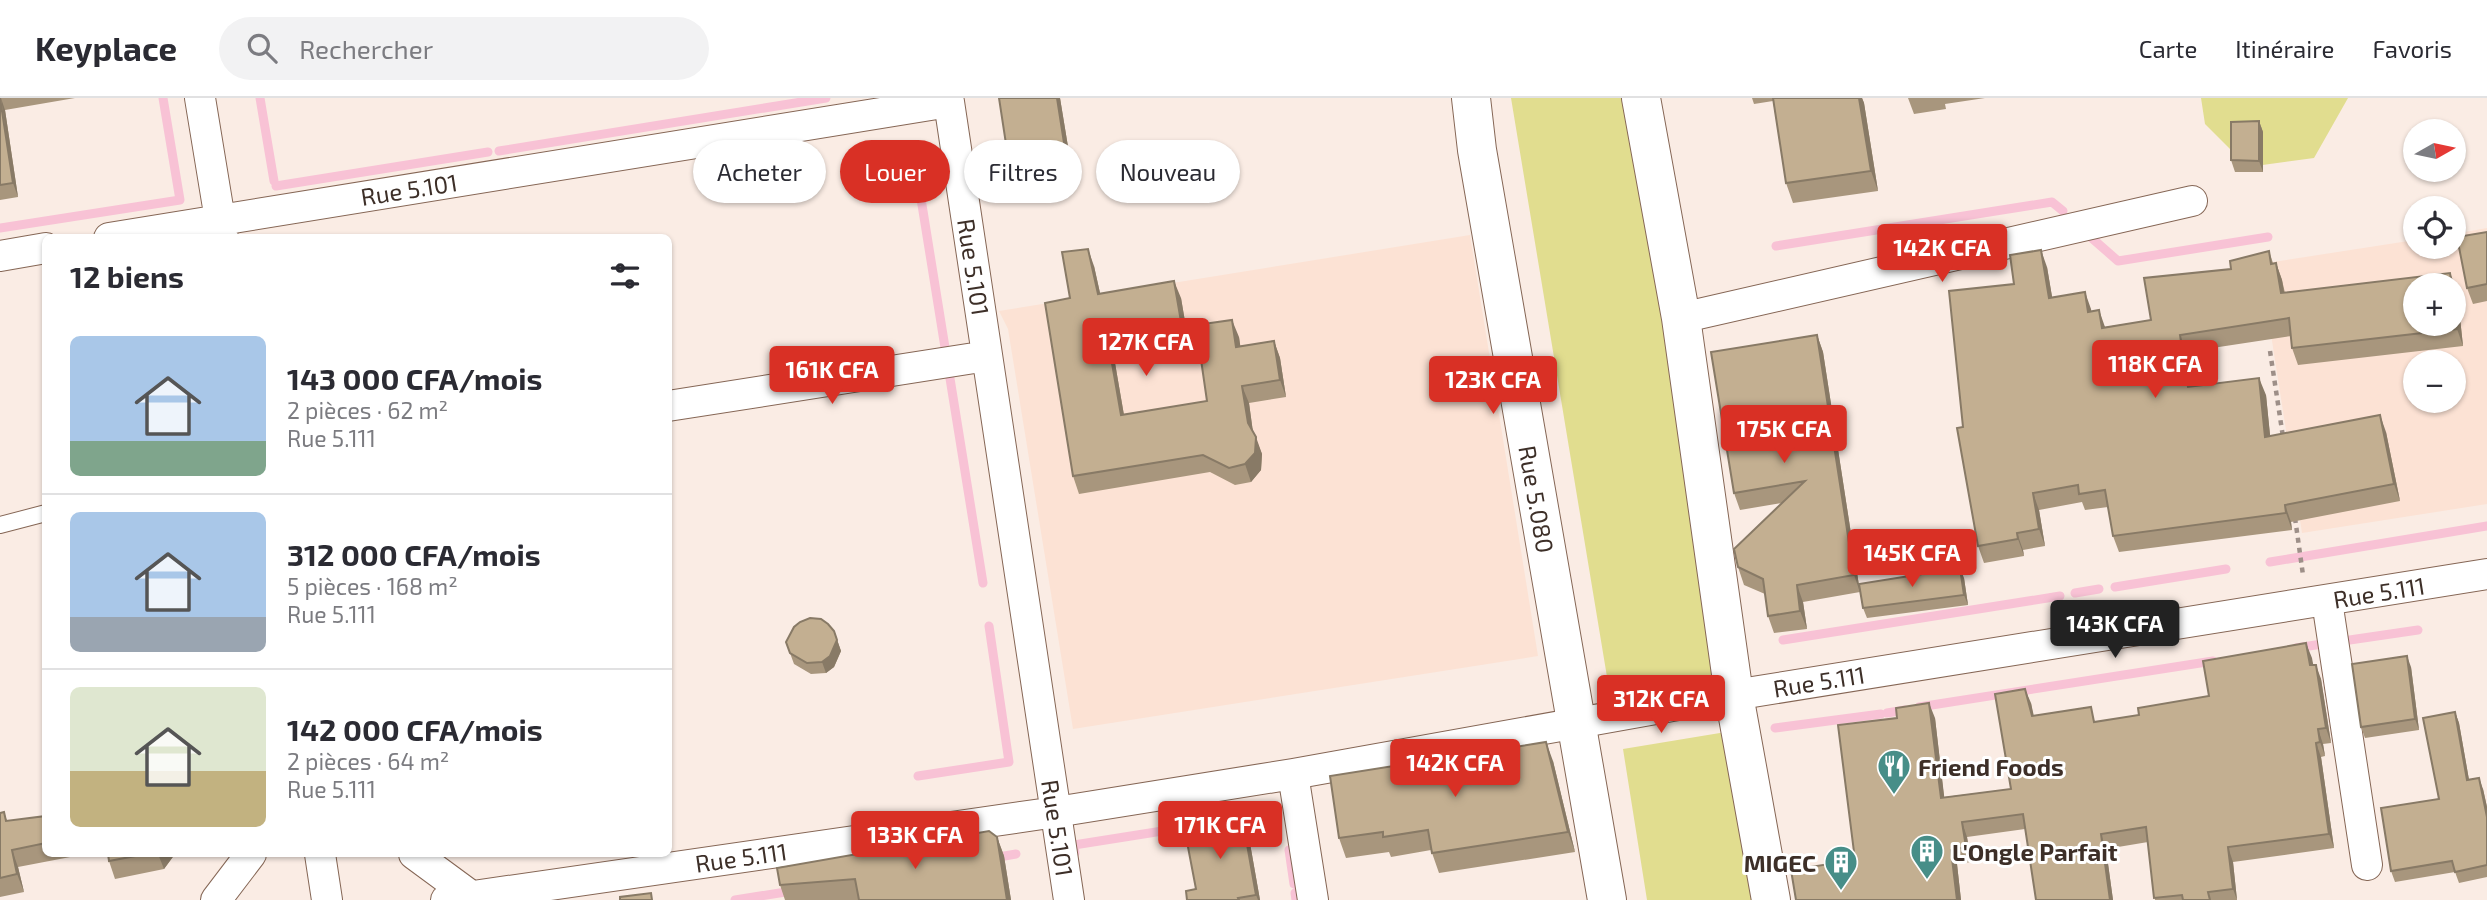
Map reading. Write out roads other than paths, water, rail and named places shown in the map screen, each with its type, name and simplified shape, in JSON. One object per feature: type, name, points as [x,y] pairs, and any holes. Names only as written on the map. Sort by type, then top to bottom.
[{"type":"main road","name":"Rue 5.080","points":[[1471,98],[1482,177],[1607,900]]},
{"type":"main road","points":[[1641,98],[1681,318],[1734,695],[1771,900]]},
{"type":"street","points":[[200,98],[222,229]]},
{"type":"street","name":"Rue 5.101","points":[[159,234],[222,229],[949,102],[1069,900]]},
{"type":"street","points":[[1681,318],[2192,201]]},
{"type":"street","points":[[0,256],[42,249]]},
{"type":"street","points":[[672,405],[987,356]]},
{"type":"street","name":"Rue 5.111","points":[[461,899],[1056,812],[1293,774],[1734,695],[2487,574]]},
{"type":"street","points":[[2317,602],[2367,865]]},
{"type":"street","points":[[1293,774],[1313,900]]},
{"type":"street","points":[[216,900],[249,857]]},
{"type":"street","points":[[320,857],[327,900]]},
{"type":"street","points":[[417,857],[461,899]]},
{"type":"lane","points":[[0,525],[42,514]]},
{"type":"waterway","points":[[0,228],[180,200],[163,98]]},
{"type":"waterway","points":[[260,98],[274,181]]},
{"type":"waterway","points":[[499,151],[826,98]]},
{"type":"waterway","points":[[276,186],[488,152]]},
{"type":"waterway","points":[[1776,246],[2052,202],[2063,211]]},
{"type":"waterway","points":[[922,203],[983,583]]},
{"type":"waterway","points":[[2086,233],[2118,261],[2268,237]]},
{"type":"waterway","points":[[2270,562],[2487,526]]},
{"type":"waterway","points":[[2115,587],[2226,569]]},
{"type":"waterway","points":[[2075,593],[2099,589]]},
{"type":"waterway","points":[[1783,640],[2060,596]]},
{"type":"waterway","points":[[918,776],[1009,762],[989,626]]},
{"type":"waterway","points":[[2336,642],[2418,630]]},
{"type":"waterway","points":[[2296,648],[2322,644]]},
{"type":"waterway","points":[[1919,707],[2213,661]]},
{"type":"waterway","points":[[1887,713],[1905,710]]},
{"type":"waterway","points":[[1775,728],[1881,714]]},
{"type":"waterway","points":[[1075,853],[1074,845],[1194,826]]},
{"type":"waterway","points":[[1289,850],[1294,884]]},
{"type":"waterway","points":[[993,858],[1016,854]]},
{"type":"waterway","points":[[735,900],[792,891]]},
{"type":"waterway","points":[[1295,893],[1296,900]]},
{"type":"place","name":"Friend Foods","points":[[1894,796]]},
{"type":"place","name":"L'Ongle Parfait","points":[[1927,881]]},
{"type":"place","name":"MIGEC","points":[[1841,892]]}]
